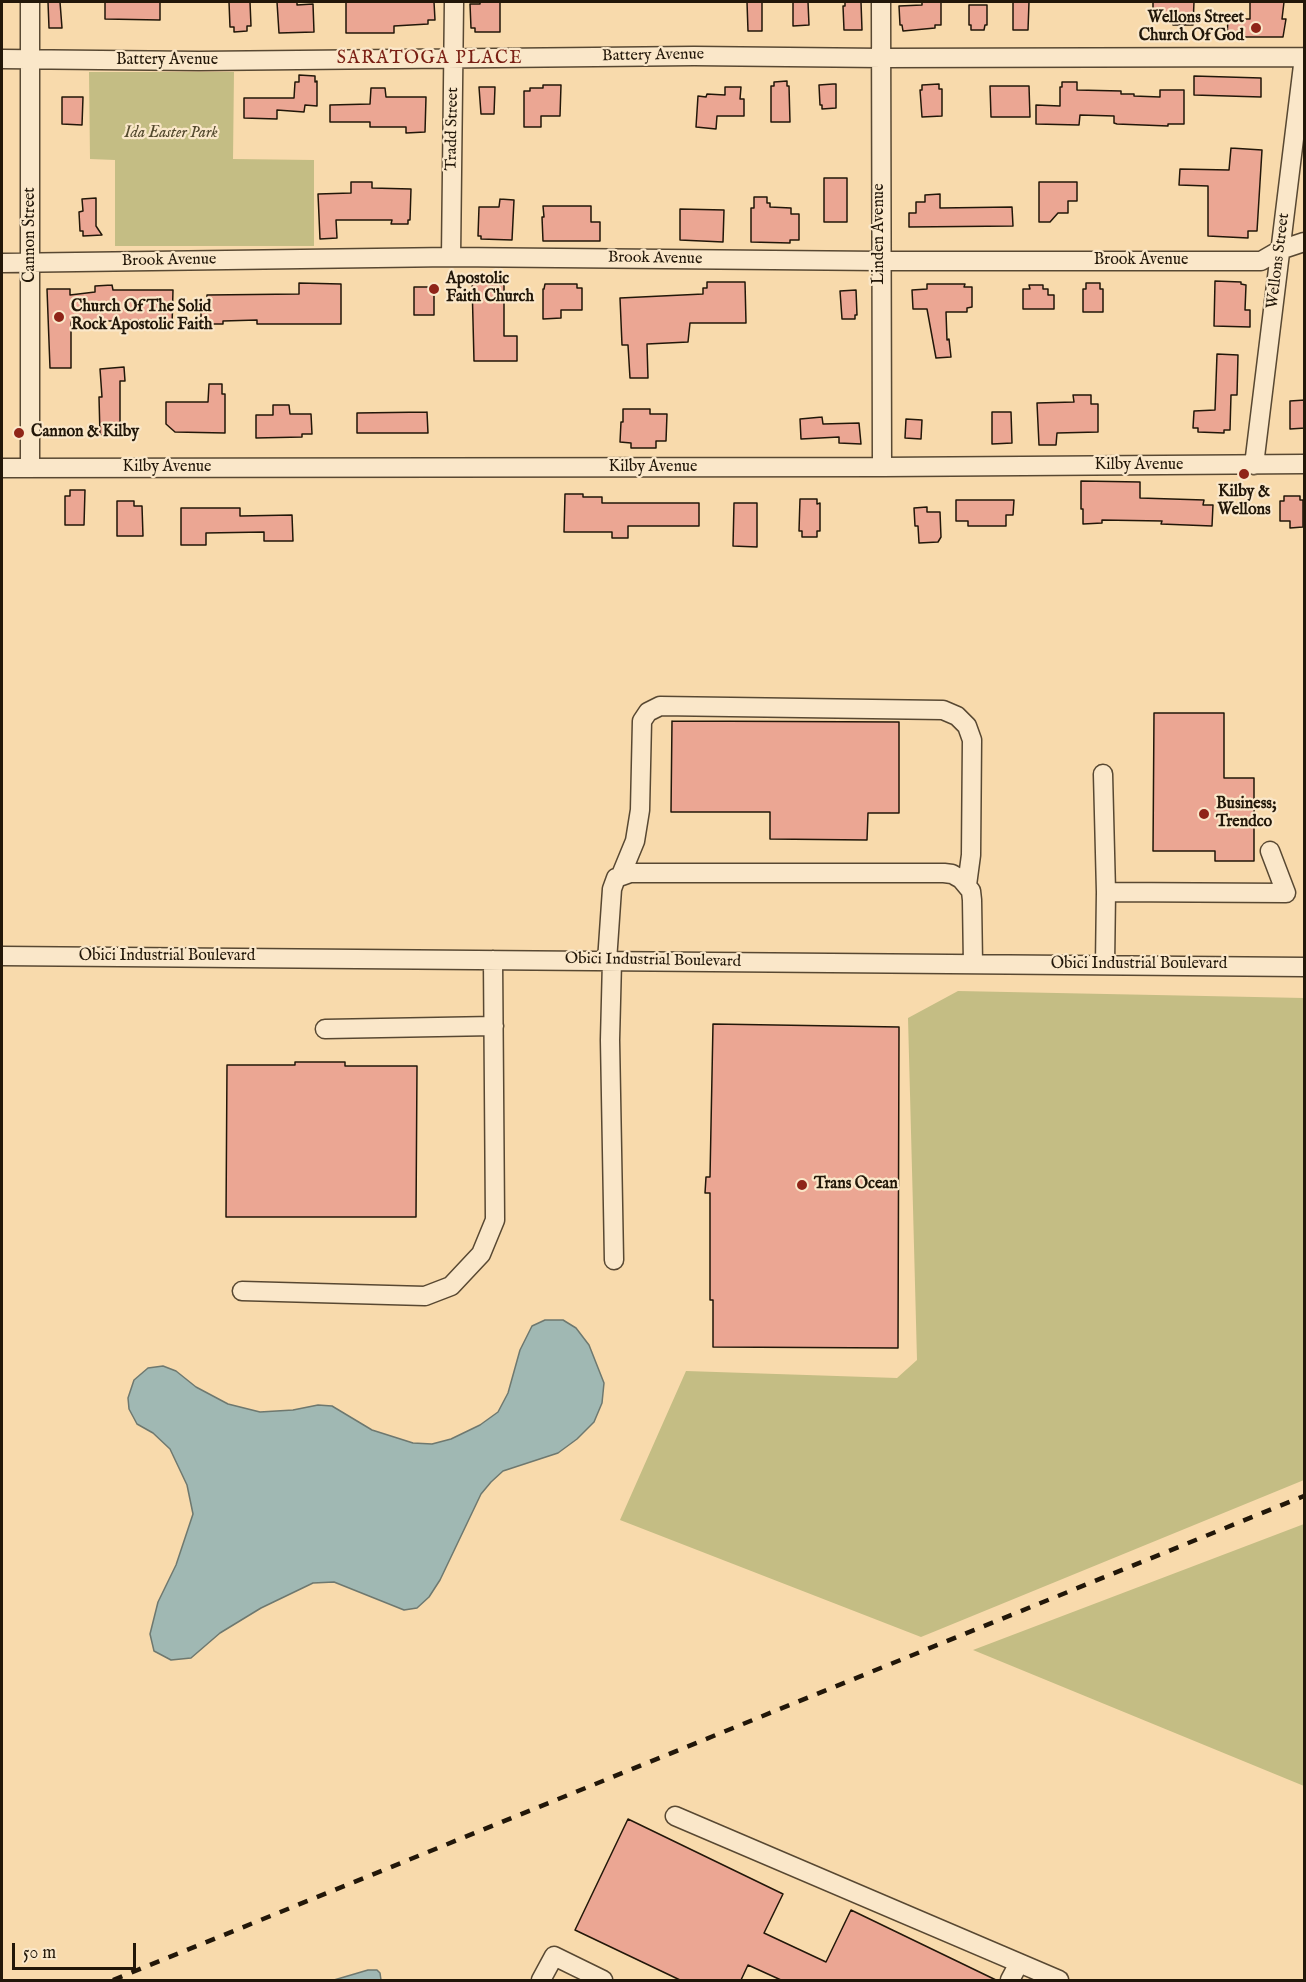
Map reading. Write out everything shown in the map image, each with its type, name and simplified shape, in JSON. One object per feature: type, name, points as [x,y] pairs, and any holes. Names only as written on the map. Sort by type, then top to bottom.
[{"type":"street","name":"Cannon Street","points":[[30,2],[30,468]]},
{"type":"street","name":"Tradd Street","points":[[451,257],[454,2]]},
{"type":"street","name":"Linden Avenue","points":[[880,2],[882,467]]},
{"type":"street","name":"Battery Avenue","points":[[2,59],[200,61],[694,56],[1305,57]]},
{"type":"street","name":"Wellons Street","points":[[1254,465],[1305,57]]},
{"type":"street","name":"Brook Avenue","points":[[2,263],[451,257],[880,261],[1261,261],[1280,250],[1305,242]]},
{"type":"street","name":"Kilby Avenue","points":[[2,468],[1305,464]]},
{"type":"street","points":[[614,1260],[610,1040],[612,889],[614,882],[621,875],[635,841],[640,810],[642,721],[648,712],[660,706],[943,710],[957,716],[967,726],[972,740],[972,855],[967,885],[972,900],[973,964]]},
{"type":"street","points":[[1103,774],[1105,965]]},
{"type":"street","points":[[1106,892],[1286,893],[1270,851]]},
{"type":"street","points":[[621,875],[675,872],[944,873],[956,876],[967,885]]},
{"type":"street","name":"Obici Industrial Boulevard","points":[[2,956],[1305,967]]},
{"type":"street","points":[[242,1291],[425,1296],[451,1286],[481,1254],[495,1220],[493,960]]},
{"type":"street","points":[[325,1029],[494,1026]]},
{"type":"street","points":[[675,1816],[1059,1980]]},
{"type":"street","points":[[541,1980],[554,1956],[603,1980]]},
{"type":"street","points":[[1010,1980],[1019,1963]]},
{"type":"green space","name":"Ida Easter Park","points":[[89,72],[234,72],[233,159],[314,160],[314,246],[115,246],[115,160],[90,159]]},
{"type":"green space","points":[[958,991],[1304,998],[1304,1480],[921,1637],[620,1520],[686,1371],[897,1378],[917,1360],[908,1018]]},
{"type":"green space","points":[[1304,1524],[1304,1786],[973,1650]]},
{"type":"water","points":[[545,1320],[563,1320],[576,1328],[589,1345],[604,1383],[602,1403],[594,1422],[558,1453],[503,1471],[491,1482],[481,1494],[440,1580],[429,1597],[417,1608],[404,1610],[334,1582],[313,1583],[261,1608],[220,1633],[191,1658],[171,1660],[154,1651],[150,1634],[158,1602],[176,1565],[193,1514],[187,1485],[170,1449],[153,1433],[137,1424],[129,1409],[128,1398],[134,1380],[148,1368],[163,1366],[176,1371],[196,1387],[228,1404],[260,1412],[293,1410],[318,1405],[332,1406],[372,1430],[413,1443],[432,1444],[451,1439],[480,1425],[498,1412],[508,1393],[520,1350],[532,1326]]},
{"type":"water","points":[[368,1970],[377,1970],[381,1980],[334,1980]]},
{"type":"building","points":[[48,2],[60,2],[62,28],[49,28]]},
{"type":"building","points":[[105,2],[160,2],[160,20],[105,19]]},
{"type":"building","points":[[229,2],[250,2],[251,26],[247,26],[247,31],[234,32],[234,27],[230,27]]},
{"type":"building","points":[[277,2],[297,2],[297,5],[313,4],[314,32],[279,33]]},
{"type":"building","points":[[346,2],[434,2],[435,20],[428,20],[428,24],[394,26],[394,33],[346,33]]},
{"type":"building","points":[[480,2],[500,2],[500,32],[475,32],[475,28],[471,28],[470,4],[480,4]]},
{"type":"building","points":[[747,2],[762,2],[762,31],[748,31]]},
{"type":"building","points":[[793,2],[808,2],[809,25],[793,26]]},
{"type":"building","points":[[845,2],[861,2],[862,30],[844,30],[843,6]]},
{"type":"building","points":[[922,2],[941,2],[941,25],[935,25],[935,28],[903,31],[900,25],[899,6],[922,5]]},
{"type":"building","points":[[1013,2],[1029,2],[1028,30],[1013,30]]},
{"type":"building","points":[[1153,2],[1194,2],[1193,25],[1173,25],[1173,20],[1153,20]]},
{"type":"building","name":"Wellons Street Church Of God","points":[[1250,2],[1284,2],[1282,19],[1286,19],[1283,37],[1227,37],[1228,19],[1250,19]]},
{"type":"building","points":[[969,5],[987,5],[987,25],[984,30],[971,30]]},
{"type":"building","points":[[299,75],[315,76],[317,106],[305,105],[304,112],[277,110],[277,119],[244,118],[244,98],[294,98],[295,82],[299,82]]},
{"type":"building","points":[[1194,76],[1261,78],[1261,97],[1194,95]]},
{"type":"building","points":[[787,81],[790,122],[771,122],[771,86],[774,86],[774,82]]},
{"type":"building","points":[[1062,82],[1077,82],[1077,90],[1121,91],[1121,94],[1134,94],[1134,96],[1160,97],[1160,90],[1184,90],[1184,124],[1168,124],[1168,126],[1117,124],[1114,123],[1114,116],[1080,115],[1079,125],[1036,124],[1036,105],[1060,106]]},
{"type":"building","points":[[836,84],[836,108],[822,109],[819,85]]},
{"type":"building","points":[[939,84],[939,89],[942,89],[942,116],[922,117],[920,90],[922,90],[922,85]]},
{"type":"building","points":[[543,85],[561,85],[560,116],[541,116],[541,127],[524,127],[524,91],[530,91],[530,88],[543,88]]},
{"type":"building","points":[[990,86],[1029,86],[1030,117],[991,117]]},
{"type":"building","points":[[479,87],[495,87],[494,114],[481,114]]},
{"type":"building","points":[[725,87],[741,87],[740,99],[744,99],[744,116],[717,116],[716,129],[696,127],[698,96],[725,95]]},
{"type":"building","points":[[371,88],[385,88],[386,97],[426,97],[425,132],[406,133],[406,127],[370,127],[370,122],[330,122],[330,105],[370,104]]},
{"type":"building","points":[[62,97],[83,97],[82,125],[62,124]]},
{"type":"building","points":[[1231,148],[1262,150],[1257,231],[1248,231],[1248,238],[1208,236],[1208,186],[1179,185],[1180,169],[1229,170]]},
{"type":"building","points":[[824,178],[847,178],[847,222],[824,222]]},
{"type":"building","points":[[351,182],[372,182],[372,188],[411,189],[408,224],[391,224],[392,220],[336,220],[337,238],[320,239],[318,194],[351,193]]},
{"type":"building","points":[[1039,182],[1077,182],[1077,201],[1068,201],[1068,213],[1058,213],[1050,222],[1039,222]]},
{"type":"building","points":[[940,194],[940,208],[1012,207],[1013,226],[909,227],[909,213],[916,213],[916,202],[925,202],[925,195]]},
{"type":"building","points":[[754,197],[767,197],[770,207],[791,208],[791,214],[799,214],[799,240],[790,240],[790,243],[751,242],[751,208],[754,208]]},
{"type":"building","points":[[96,198],[96,226],[102,235],[83,236],[83,231],[80,231],[79,212],[83,211],[82,199]]},
{"type":"building","points":[[500,199],[514,200],[512,240],[481,239],[481,236],[478,236],[479,207],[499,207]]},
{"type":"building","points":[[543,206],[591,206],[591,222],[600,222],[600,241],[543,241]]},
{"type":"building","points":[[680,209],[724,210],[723,242],[680,240]]},
{"type":"building","points":[[1215,281],[1241,282],[1246,285],[1245,310],[1250,310],[1250,327],[1214,326]]},
{"type":"building","points":[[472,282],[504,282],[504,336],[517,336],[517,361],[474,361]]},
{"type":"building","points":[[707,282],[745,282],[746,323],[690,323],[688,342],[647,344],[648,378],[630,378],[628,345],[622,345],[620,298],[703,294],[703,288],[707,288]]},
{"type":"building","points":[[299,283],[341,284],[341,324],[257,324],[257,320],[201,324],[201,303],[207,303],[207,295],[299,294]]},
{"type":"building","points":[[1086,283],[1100,283],[1100,289],[1103,289],[1103,312],[1083,312],[1083,289],[1086,289]]},
{"type":"building","points":[[545,284],[577,284],[577,288],[582,288],[582,310],[561,310],[561,318],[543,319]]},
{"type":"building","points":[[927,284],[965,284],[964,287],[972,287],[972,307],[967,308],[967,312],[946,312],[947,340],[949,339],[951,357],[936,358],[927,309],[913,309],[912,290],[927,289]]},
{"type":"building","points":[[112,285],[113,290],[173,290],[172,327],[147,327],[147,320],[71,322],[71,368],[50,368],[47,289],[70,289],[70,295],[95,292],[95,286]]},
{"type":"building","points":[[1029,285],[1043,285],[1043,289],[1048,289],[1048,295],[1054,295],[1054,309],[1023,309],[1023,289],[1030,289]]},
{"type":"building","points":[[414,287],[434,287],[434,315],[414,315]]},
{"type":"building","points":[[856,290],[857,315],[855,319],[842,319],[840,291]]},
{"type":"building","points":[[1217,354],[1238,355],[1237,395],[1231,395],[1230,430],[1224,430],[1224,433],[1198,432],[1198,428],[1193,428],[1194,411],[1215,410]]},
{"type":"building","points":[[124,367],[125,381],[120,381],[120,435],[100,435],[99,397],[102,397],[100,369]]},
{"type":"building","points":[[209,384],[222,384],[222,394],[225,394],[225,433],[175,432],[166,424],[166,402],[208,402]]},
{"type":"building","points":[[1073,395],[1091,395],[1091,404],[1098,404],[1098,432],[1057,433],[1056,445],[1039,445],[1037,403],[1074,402]]},
{"type":"building","points":[[1305,400],[1305,428],[1290,429],[1290,401]]},
{"type":"building","points":[[273,405],[289,405],[290,414],[311,414],[312,434],[302,434],[302,437],[256,438],[256,415],[273,415]]},
{"type":"building","points":[[623,409],[650,409],[650,414],[667,414],[666,441],[656,441],[656,448],[631,448],[631,443],[620,442]]},
{"type":"building","points":[[427,412],[428,433],[357,433],[357,413]]},
{"type":"building","points":[[992,412],[1011,412],[1012,443],[992,444]]},
{"type":"building","points":[[822,417],[823,424],[859,423],[861,444],[839,443],[839,437],[801,439],[800,419]]},
{"type":"building","points":[[906,419],[922,420],[921,439],[905,438]]},
{"type":"building","points":[[1081,481],[1140,482],[1140,498],[1204,500],[1203,505],[1213,505],[1212,526],[1161,524],[1162,521],[1102,520],[1102,523],[1083,524]]},
{"type":"building","points":[[70,490],[85,490],[84,525],[65,525],[65,496],[70,496]]},
{"type":"building","points":[[565,494],[602,497],[602,503],[699,503],[699,526],[628,526],[628,538],[612,538],[612,532],[564,532]]},
{"type":"building","points":[[1284,496],[1300,496],[1300,500],[1303,500],[1303,527],[1290,528],[1290,521],[1280,521],[1280,501],[1284,501]]},
{"type":"building","points":[[800,499],[817,499],[817,504],[820,503],[820,531],[817,531],[817,537],[802,537],[802,531],[799,531]]},
{"type":"building","points":[[956,500],[1014,500],[1013,515],[1006,515],[1006,526],[968,526],[968,521],[956,521]]},
{"type":"building","points":[[117,501],[134,501],[134,506],[142,506],[143,536],[117,536]]},
{"type":"building","points":[[734,503],[757,503],[757,547],[733,546]]},
{"type":"building","points":[[927,507],[927,512],[940,512],[941,537],[938,542],[919,543],[914,508]]},
{"type":"building","points":[[181,508],[240,508],[240,516],[292,515],[293,541],[264,541],[264,532],[206,533],[206,545],[181,545]]},
{"type":"building","name":"Business; Trendco","points":[[1154,713],[1224,713],[1224,778],[1254,778],[1254,861],[1215,861],[1215,851],[1153,851]]},
{"type":"building","points":[[672,721],[899,722],[899,813],[868,813],[867,840],[770,839],[770,812],[671,812]]},
{"type":"building","name":"Trans Ocean","points":[[713,1024],[899,1027],[898,1348],[713,1347],[713,1300],[710,1300],[710,1193],[705,1193],[706,1177],[710,1177]]},
{"type":"building","points":[[295,1062],[345,1062],[345,1066],[417,1066],[416,1217],[226,1217],[227,1065],[295,1065]]},
{"type":"building","points":[[628,1819],[783,1894],[764,1933],[826,1962],[851,1910],[996,1980],[781,1980],[748,1965],[741,1980],[680,1980],[575,1930]]},
{"type":"railway","points":[[113,1980],[1304,1496]]},
{"type":"place","name":"Wellons Street Church Of God","points":[[1256,28]]},
{"type":"place","name":"Apostolic Faith Church","points":[[434,289]]},
{"type":"place","name":"Church Of The Solid Rock Apostolic Faith","points":[[59,317]]},
{"type":"place","name":"Cannon & Kilby","points":[[19,433]]},
{"type":"place","name":"Kilby & Wellons","points":[[1244,474]]},
{"type":"place","name":"Business; Trendco","points":[[1204,814]]},
{"type":"place","name":"Trans Ocean","points":[[802,1185]]},
{"type":"district","name":"SARATOGA PLACE","points":[[430,59]]}]
